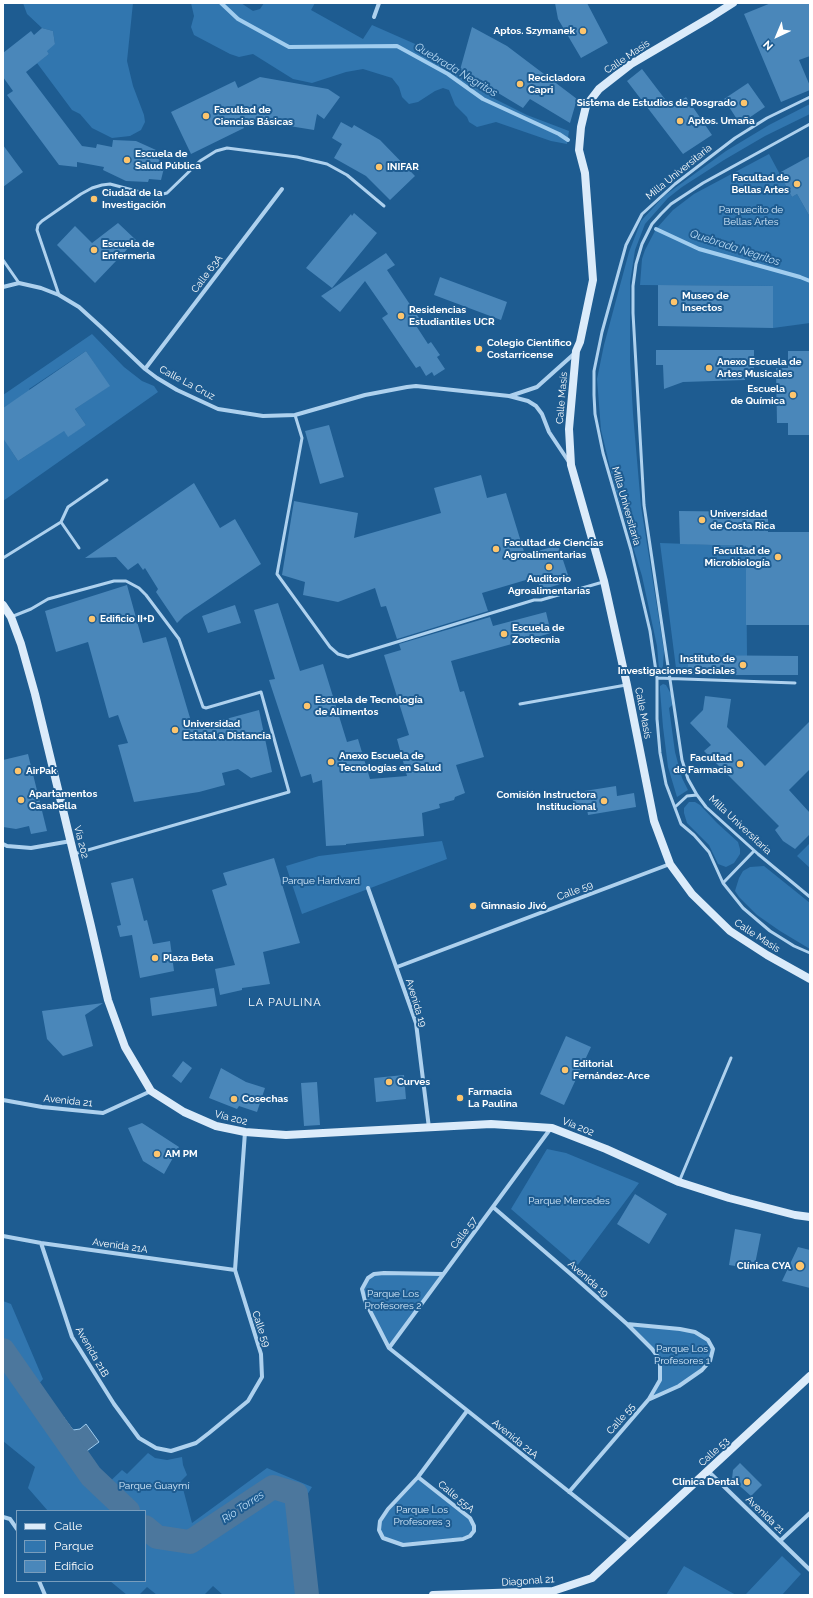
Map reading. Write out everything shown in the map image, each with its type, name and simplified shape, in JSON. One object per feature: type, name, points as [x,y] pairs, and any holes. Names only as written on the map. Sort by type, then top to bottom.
[{"type":"main road","name":"Calle Masís","points":[[670,864],[654,821],[627,685],[604,581],[571,465],[569,429],[576,351],[580,342],[593,280],[585,173],[579,150],[581,127],[586,106],[599,89],[631,64],[711,18],[733,3]]},
{"type":"main road","name":"Vía 202","points":[[3,605],[11,617],[21,644],[35,694],[108,1000],[125,1047],[151,1091],[184,1112],[216,1126],[245,1132],[286,1135],[491,1124],[552,1128],[606,1149],[679,1182],[795,1215],[810,1217]]},
{"type":"main road","name":"Calle Masis","points":[[670,864],[692,894],[730,931],[767,955],[810,979]]},
{"type":"main road","name":"Calle 53","points":[[632,1542],[809,1379]]},
{"type":"main road","name":"Diagonal 21","points":[[433,1595],[553,1591],[592,1578],[632,1542]]},
{"type":"street","points":[[374,17],[379,3]]},
{"type":"street","name":"Calle 63A","points":[[145,369],[282,189]]},
{"type":"street","name":"Calle La Cruz","points":[[3,287],[19,283],[41,288],[59,295],[79,307],[102,326],[145,369],[177,390],[218,409],[263,416],[295,415],[365,395],[407,387],[437,388],[509,396],[528,401],[536,406],[542,414],[549,432],[571,465]]},
{"type":"street","name":"Calle La Cruz","points":[[509,396],[536,387],[576,351]]},
{"type":"street","points":[[3,844],[31,848],[71,841]]},
{"type":"street","name":"Calle 59","points":[[397,967],[670,864]]},
{"type":"street","name":"Avenida 19","points":[[368,888],[416,1023],[429,1128]]},
{"type":"street","name":"Avenida 21","points":[[3,1100],[42,1107],[103,1113],[151,1091]]},
{"type":"street","name":"Calle 57","points":[[389,1348],[552,1128]]},
{"type":"street","name":"Calle 59","points":[[139,1438],[156,1448],[171,1451],[196,1443],[210,1434],[248,1401],[262,1377],[261,1354],[235,1270],[245,1132]]},
{"type":"street","name":"Avenida 19","points":[[493,1207],[627,1324],[652,1349]]},
{"type":"street","name":"Avenida 21A","points":[[3,1236],[41,1243],[235,1270]]},
{"type":"street","name":"Avenida 21B","points":[[41,1243],[72,1337],[114,1404],[139,1438]]},
{"type":"street","points":[[389,1348],[365,1301],[362,1290],[368,1278],[374,1274],[384,1273],[443,1274]]},
{"type":"street","points":[[627,1324],[680,1328],[695,1332],[708,1340],[713,1349],[710,1361],[696,1375],[679,1386],[649,1399]]},
{"type":"street","name":"Avenida 21A","points":[[389,1348],[632,1542]]},
{"type":"street","name":"Calle 55","points":[[569,1492],[649,1399],[660,1380],[661,1373],[658,1357],[652,1349]]},
{"type":"street","name":"Calle 55A","points":[[418,1477],[470,1518],[474,1526],[474,1532],[470,1536],[463,1539],[402,1545],[383,1538],[379,1530],[380,1521],[388,1508],[418,1477],[467,1411]]},
{"type":"street","name":"Avenida 21","points":[[708,1471],[810,1570]]},
{"type":"street","points":[[780,1541],[810,1513]]},
{"type":"street","points":[[3,1517],[10,1519],[16,1528]]},
{"type":"street","points":[[39,1582],[45,1595]]},
{"type":"lane","name":"Milla Universitaria","points":[[810,97],[766,118],[735,138],[675,184],[642,214],[626,245],[602,332],[594,371],[595,414],[603,453],[643,596],[650,631],[657,678],[657,719],[660,754],[666,784],[681,824],[694,835],[709,852],[723,883],[738,904],[758,922],[794,946],[810,953]]},
{"type":"lane","name":"Milla Universitaria","points":[[810,124],[703,183],[671,204],[652,224],[642,244],[636,264],[633,286],[633,313],[644,505],[682,760],[688,779],[706,807],[754,851],[810,897]]},
{"type":"lane","points":[[59,295],[37,230],[38,225],[81,194],[102,185],[110,184],[151,194],[167,193],[200,161],[216,151],[227,148],[254,151],[297,157],[327,164],[347,175],[384,206]]},
{"type":"lane","points":[[3,260],[19,283]]},
{"type":"lane","points":[[295,415],[302,438],[277,574],[330,647],[338,654],[348,657],[534,600],[541,600],[604,581]]},
{"type":"lane","points":[[3,558],[60,522],[68,507],[107,480]]},
{"type":"lane","points":[[60,522],[79,548]]},
{"type":"lane","points":[[11,617],[31,609],[48,599],[114,581],[126,581],[139,588],[179,639],[203,707],[206,708],[261,692],[289,792],[74,854]]},
{"type":"lane","points":[[657,678],[795,683]]},
{"type":"lane","points":[[520,704],[627,685]]},
{"type":"lane","points":[[675,807],[687,796],[697,795]]},
{"type":"lane","points":[[723,883],[754,851]]},
{"type":"lane","points":[[679,1182],[731,1058]]},
{"type":"green space","points":[[23,3],[133,3],[127,61],[133,86],[144,115],[145,122],[141,130],[130,136],[112,138],[92,128],[80,114],[72,110],[37,63],[49,54],[43,46],[55,44],[53,31],[42,28],[27,14]]},
{"type":"green space","points":[[191,3],[241,3],[253,11],[260,9],[264,3],[315,3],[311,10],[363,39],[372,25],[422,47],[422,55],[450,65],[479,89],[495,99],[527,115],[569,131],[567,144],[551,141],[496,122],[477,127],[469,122],[467,117],[455,105],[449,90],[443,88],[435,91],[418,102],[409,104],[402,97],[399,87],[392,78],[363,69],[346,72],[312,83],[293,79],[253,54],[239,57],[230,54],[194,35],[191,27],[194,16]]},
{"type":"green space","points":[[810,104],[810,114],[765,136],[724,160],[682,187],[668,198],[645,224],[635,250],[630,283],[630,360],[633,414],[641,506],[664,651],[663,666],[659,669],[657,646],[642,576],[615,488],[601,430],[597,379],[604,345],[629,252],[641,221],[664,196],[726,151],[769,125]]},
{"type":"green space","name":"Parquecito de Bellas Artes","points":[[769,154],[792,197],[797,194],[810,217],[810,323],[773,328],[773,286],[640,285],[642,259],[645,250],[656,229],[673,210],[694,194]]},
{"type":"green space","points":[[92,334],[124,367],[142,381],[154,386],[158,392],[3,501],[3,432],[9,447],[18,461],[60,433],[53,415],[68,436],[86,425],[75,409],[109,386],[86,351],[29,389],[42,408],[25,394],[3,408],[3,395]]},
{"type":"green space","points":[[660,543],[746,546],[747,656],[688,655],[688,675],[677,676]]},
{"type":"green space","points":[[663,684],[666,685],[671,694],[672,705],[669,708],[675,752],[682,778],[688,790],[677,797],[668,767],[663,727],[660,686]]},
{"type":"green space","points":[[689,802],[695,802],[700,805],[738,842],[740,854],[734,863],[726,867],[718,864],[709,845],[687,823],[684,808]]},
{"type":"green space","name":"Parque Hardvard","points":[[442,841],[447,859],[302,914],[286,866],[319,856]]},
{"type":"green space","points":[[810,843],[810,868],[797,856]]},
{"type":"green space","points":[[764,866],[810,903],[810,949],[757,915],[735,891],[743,871],[750,867]]},
{"type":"green space","name":"Parque Mercedes","points":[[547,1149],[566,1153],[639,1183],[577,1266],[511,1209]]},
{"type":"green space","name":"Parque Los Profesores 2","points":[[374,1274],[443,1274],[389,1348],[362,1289],[368,1278]]},
{"type":"green space","name":"Parque Guaymí","points":[[3,1301],[11,1304],[43,1379],[32,1392],[91,1476],[103,1488],[122,1470],[127,1474],[148,1453],[155,1458],[167,1460],[182,1457],[187,1475],[181,1481],[192,1523],[267,1468],[312,1487],[304,1500],[315,1595],[223,1595],[213,1586],[204,1595],[157,1595],[147,1587],[139,1595],[127,1595],[111,1582],[146,1582],[146,1510],[47,1510],[28,1488],[35,1467],[3,1441]]},
{"type":"green space","name":"Parque Los Profesores 1","points":[[627,1324],[695,1332],[708,1340],[713,1349],[710,1361],[690,1379],[649,1399],[660,1380],[658,1357]]},
{"type":"green space","name":"Parque Los Profesores 3","points":[[418,1477],[470,1518],[474,1526],[470,1536],[403,1545],[383,1538],[379,1530],[380,1521]]},
{"type":"green space","points":[[782,1556],[801,1574],[782,1595],[747,1595],[746,1594]]},
{"type":"green space","points":[[684,1566],[736,1595],[666,1595]]},
{"type":"shaded area","points":[[64,1418],[73,1430],[80,1429],[86,1424],[99,1442],[80,1456],[56,1423]]},
{"type":"building","name":"Aptos. Szymanek","points":[[555,3],[587,3],[608,43],[581,58],[558,19]]},
{"type":"building","points":[[771,3],[810,3],[810,56],[799,60],[810,86],[810,90],[781,102],[744,14]]},
{"type":"building","name":"Recicladora Capri","points":[[472,27],[507,46],[577,99],[570,123],[530,99],[523,108],[460,70]]},
{"type":"building","points":[[42,28],[53,31],[55,44],[47,51],[49,54],[26,72],[82,146],[96,148],[97,144],[112,147],[113,140],[136,141],[156,150],[154,156],[165,164],[161,180],[149,179],[148,182],[126,181],[103,170],[104,167],[77,162],[77,167],[59,165],[7,95],[13,91],[3,77],[3,53],[31,31],[34,35]]},
{"type":"building","name":"Aptos. Umaña","points":[[642,69],[671,107],[686,97],[712,135],[683,154],[627,81]]},
{"type":"building","name":"Facultad de Ciencias Básicas","points":[[260,77],[328,89],[340,97],[324,119],[317,114],[314,130],[240,118],[244,128],[191,154],[171,112],[235,81],[238,88]]},
{"type":"building","name":"Sistema de Estudios de Posgrado","points":[[748,83],[765,107],[740,124],[724,99]]},
{"type":"building","name":"INIFAR","points":[[341,122],[352,128],[354,125],[380,140],[415,176],[390,200],[366,176],[334,158],[342,144],[332,138]]},
{"type":"building","points":[[3,145],[23,172],[3,187]]},
{"type":"building","name":"Facultad de Bellas Artes","points":[[810,156],[810,217],[797,194],[792,197],[779,173]]},
{"type":"building","points":[[354,213],[377,233],[332,288],[306,268],[351,214],[352,216]]},
{"type":"building","name":"Escuela de Enfermerìa","points":[[118,223],[136,240],[95,283],[57,245],[75,226],[92,243]]},
{"type":"building","name":"Residencias Estudiantiles UCR","points":[[386,253],[395,265],[387,270],[419,318],[413,321],[428,344],[431,342],[440,355],[437,357],[445,369],[434,376],[432,372],[426,376],[420,366],[416,368],[382,318],[388,314],[365,281],[340,312],[321,296]]},
{"type":"building","points":[[440,277],[507,302],[501,320],[434,295]]},
{"type":"building","points":[[658,285],[773,286],[773,328],[658,326]]},
{"type":"building","name":"Anexo Escuela de Artes Musicales","points":[[656,350],[754,350],[754,371],[745,371],[745,380],[683,382],[664,389],[663,365],[656,365]]},
{"type":"building","points":[[86,351],[110,386],[75,409],[86,425],[68,437],[64,431],[18,461],[3,438],[3,408]]},
{"type":"building","name":"Escuela de Química","points":[[788,351],[810,351],[810,435],[788,435],[788,423],[777,423],[776,368],[788,368]]},
{"type":"building","points":[[329,425],[344,477],[320,484],[305,431]]},
{"type":"building","points":[[481,475],[487,498],[506,493],[525,555],[558,545],[570,581],[541,590],[536,577],[482,593],[488,611],[397,639],[386,606],[381,607],[375,588],[338,602],[303,595],[305,582],[282,575],[294,501],[358,513],[354,538],[441,513],[434,488]]},
{"type":"building","points":[[194,483],[220,528],[235,519],[261,564],[184,616],[177,623],[156,592],[158,589],[145,568],[143,570],[138,563],[128,570],[116,557],[85,558]]},
{"type":"building","name":"Facultad de Microbiología","points":[[679,511],[768,512],[768,532],[810,532],[810,625],[746,625],[746,546],[680,544]]},
{"type":"building","points":[[127,585],[143,643],[166,637],[193,728],[259,710],[272,772],[251,778],[238,769],[222,773],[225,785],[199,792],[134,802],[118,745],[128,743],[118,715],[109,718],[88,642],[56,652],[45,611]]},
{"type":"building","points":[[278,603],[300,671],[323,664],[347,742],[358,739],[370,779],[407,776],[397,739],[409,735],[384,655],[401,650],[399,644],[490,617],[493,626],[546,612],[551,633],[451,661],[460,692],[464,691],[484,757],[456,765],[465,793],[455,797],[454,800],[439,804],[440,808],[422,813],[424,836],[326,846],[322,780],[313,783],[311,774],[301,777],[269,680],[275,679],[254,610]]},
{"type":"building","points":[[235,605],[241,623],[208,633],[202,616]]},
{"type":"building","name":"Instituto de Investigaciones Sociales","points":[[688,655],[798,656],[798,675],[688,675]]},
{"type":"building","name":"Facultad de Farmacia","points":[[705,696],[731,699],[727,727],[765,766],[810,721],[810,769],[789,790],[810,813],[810,834],[795,849],[783,841],[775,830],[779,826],[704,751],[711,745],[690,723],[703,710]]},
{"type":"building","points":[[28,754],[47,831],[31,834],[29,826],[16,829],[3,827],[3,760]]},
{"type":"building","name":"Comisión Instructora Institucional","points":[[616,786],[617,796],[634,793],[636,807],[588,815],[587,809],[575,811],[572,793]]},
{"type":"building","points":[[274,858],[300,943],[263,952],[270,984],[242,988],[242,990],[220,995],[215,969],[235,965],[212,890],[227,885],[223,873]]},
{"type":"building","name":"Plaza Beta","points":[[133,878],[144,921],[147,920],[153,944],[170,941],[174,971],[140,978],[132,935],[120,937],[117,926],[121,925],[111,883]]},
{"type":"building","points":[[214,988],[217,1006],[152,1016],[150,998]]},
{"type":"building","points":[[103,1003],[85,1015],[93,1046],[63,1056],[47,1039],[42,1011]]},
{"type":"building","name":"Editorial Fernández-Arce","points":[[566,1036],[591,1047],[564,1105],[540,1094]]},
{"type":"building","points":[[183,1061],[192,1068],[181,1083],[172,1076]]},
{"type":"building","points":[[221,1068],[246,1082],[265,1088],[257,1112],[239,1106],[237,1109],[209,1098]]},
{"type":"building","points":[[404,1075],[406,1099],[376,1102],[374,1078]]},
{"type":"building","points":[[317,1082],[320,1125],[304,1126],[301,1083]]},
{"type":"building","name":"AM PM","points":[[142,1123],[179,1147],[164,1174],[143,1161],[128,1128]]},
{"type":"building","points":[[635,1194],[667,1214],[649,1244],[617,1224]]},
{"type":"building","points":[[735,1229],[761,1234],[754,1269],[729,1265]]},
{"type":"building","name":"Clínica CYA","points":[[798,1247],[810,1250],[810,1288],[782,1281]]},
{"type":"building","name":"Clínica Dental","points":[[740,1463],[762,1485],[751,1496],[732,1479],[733,1470]]},
{"type":"waterway","name":"Quebrada Negritos","points":[[221,3],[238,19],[289,47],[397,46],[448,74],[483,99],[559,134],[568,140]]},
{"type":"waterway","name":"Quebrada Negritos","points":[[656,229],[699,249],[810,281]]},
{"type":"waterway","name":"Río Torres","points":[[3,1350],[91,1476],[127,1510]]},
{"type":"waterway","name":"Río Torres","points":[[146,1528],[157,1537],[190,1542],[273,1487],[296,1494],[307,1595]]},
{"type":"place","name":"Aptos. Szymanek","points":[[583,31]]},
{"type":"place","name":"Recicladora Capri","points":[[520,84]]},
{"type":"place","name":"Sistema de Estudios de Posgrado","points":[[744,103]]},
{"type":"place","name":"Facultad de Ciencias Básicas","points":[[206,116]]},
{"type":"place","name":"Aptos. Umaña","points":[[680,121]]},
{"type":"place","name":"Escuela de Salud Pública","points":[[127,160]]},
{"type":"place","name":"INIFAR","points":[[379,167]]},
{"type":"place","name":"Facultad de Bellas Artes","points":[[797,184]]},
{"type":"place","name":"Ciudad de la Investigación","points":[[94,199]]},
{"type":"place","name":"Escuela de Enfermerìa","points":[[94,250]]},
{"type":"place","name":"Museo de Insectos","points":[[674,302]]},
{"type":"place","name":"Residencias Estudiantiles UCR","points":[[401,316]]},
{"type":"place","name":"Colegio Científico Costarricense","points":[[479,349]]},
{"type":"place","name":"Anexo Escuela de Artes Musicales","points":[[709,368]]},
{"type":"place","name":"Escuela de Química","points":[[793,395]]},
{"type":"place","name":"Universidad de Costa Rica","points":[[702,520]]},
{"type":"place","name":"Facultad de Ciencias Agroalimentarias","points":[[496,549]]},
{"type":"place","name":"Facultad de Microbiología","points":[[778,557]]},
{"type":"place","name":"Auditorio Agroalimentarias","points":[[549,567]]},
{"type":"place","name":"Edificio II+D","points":[[92,619]]},
{"type":"place","name":"Escuela de Zootecnia","points":[[504,634]]},
{"type":"place","name":"Instituto de Investigaciones Sociales","points":[[743,665]]},
{"type":"place","name":"Escuela de Tecnología de Alimentos","points":[[307,706]]},
{"type":"place","name":"Universidad Estatal a Distancia","points":[[175,730]]},
{"type":"place","name":"Anexo Escuela de Tecnologías en Salud","points":[[331,762]]},
{"type":"place","name":"Facultad de Farmacia","points":[[740,764]]},
{"type":"place","name":"AirPak","points":[[18,771]]},
{"type":"place","name":"Apartamentos Casabella","points":[[21,800]]},
{"type":"place","name":"Comisión Instructora Institucional","points":[[604,801]]},
{"type":"place","name":"Gimnasio Jivó","points":[[473,906]]},
{"type":"place","name":"Plaza Beta","points":[[155,958]]},
{"type":"place","name":"Editorial Fernández-Arce","points":[[565,1070]]},
{"type":"place","name":"Curves","points":[[389,1082]]},
{"type":"place","name":"Farmacia La Paulina","points":[[460,1098]]},
{"type":"place","name":"Cosechas","points":[[234,1099]]},
{"type":"place","name":"AM PM","points":[[157,1154]]},
{"type":"place","name":"Clínica CYA","points":[[800,1266]]},
{"type":"place","name":"Clínica Dental","points":[[747,1482]]},
{"type":"district","name":"LA PAULINA","points":[[285,1003]]}]
